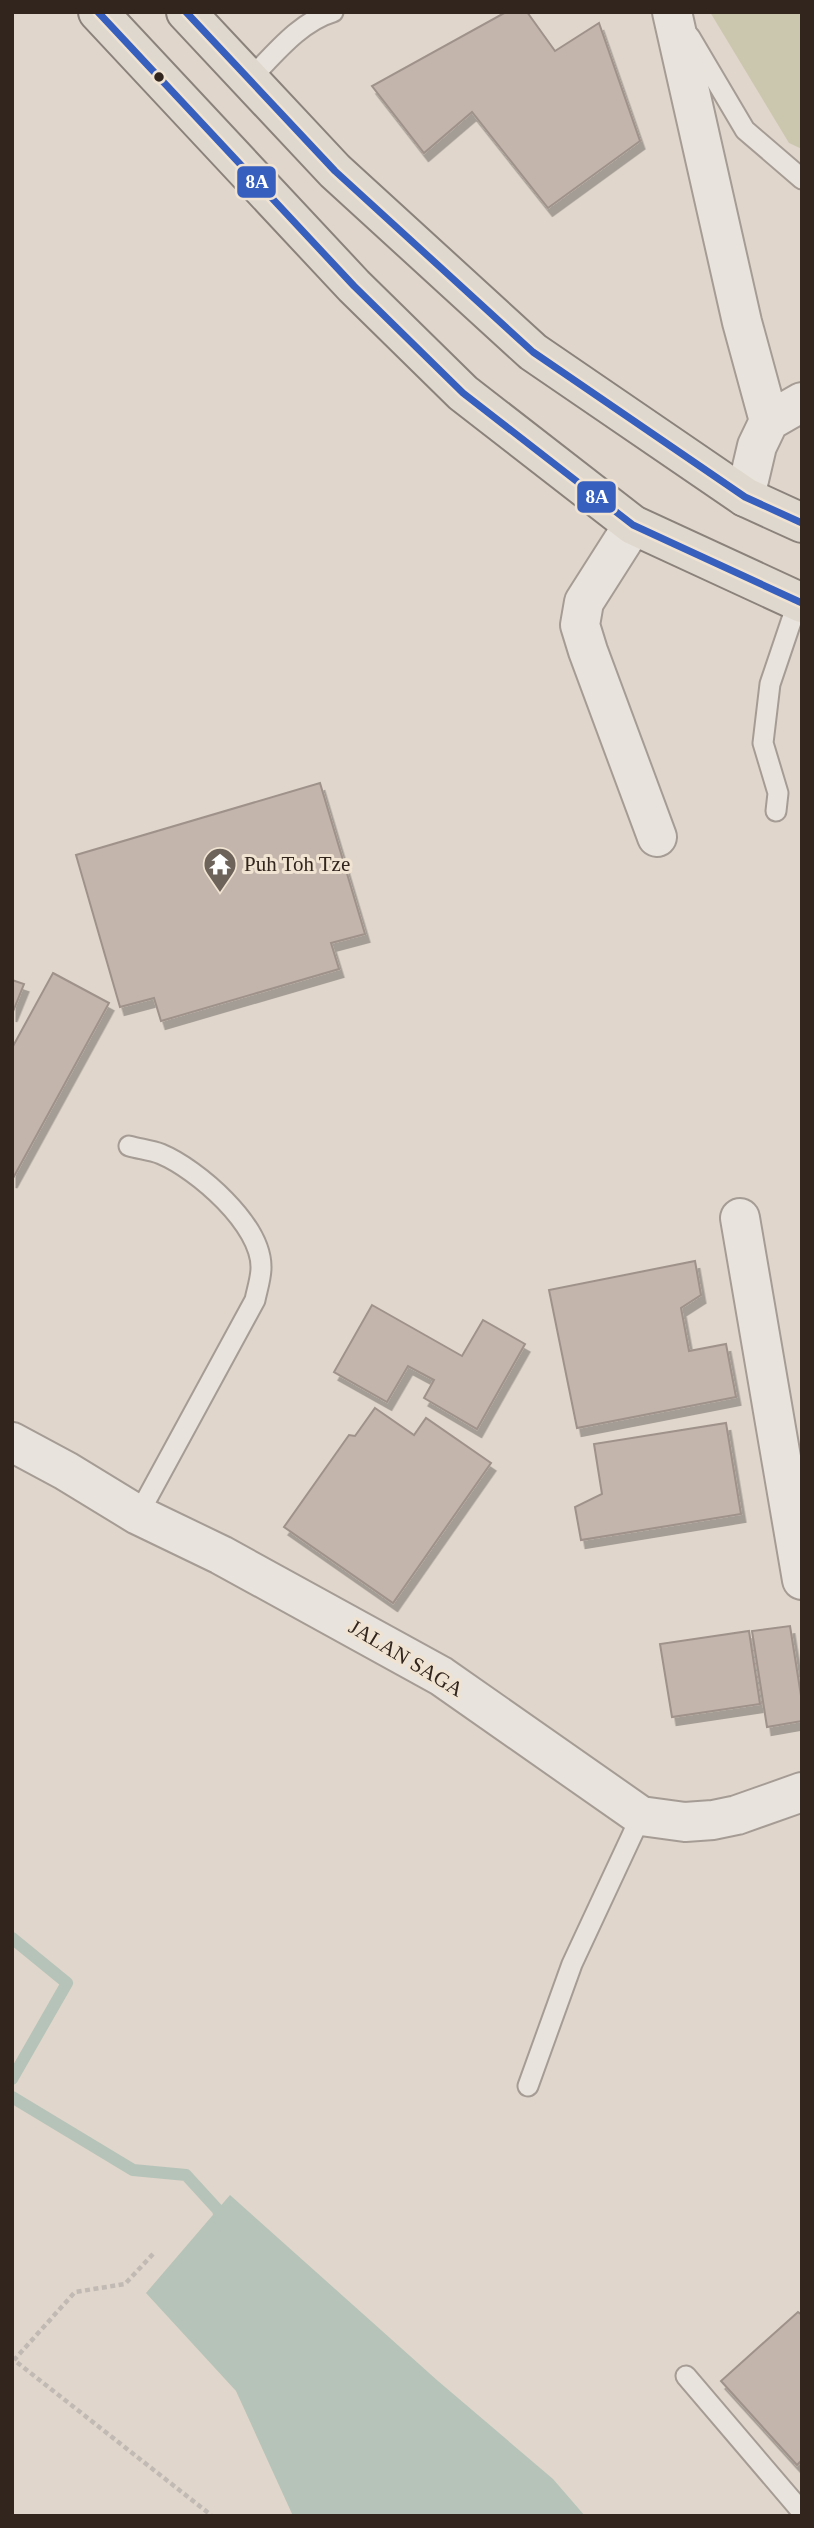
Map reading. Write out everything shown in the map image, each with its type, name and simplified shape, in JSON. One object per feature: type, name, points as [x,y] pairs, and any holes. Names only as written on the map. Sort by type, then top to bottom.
[{"type":"main road","points":[[186,12],[335,171],[533,352],[745,497],[802,523]]},
{"type":"main road","points":[[119,20],[354,286],[463,393],[633,525],[800,602]]},
{"type":"street","points":[[673,12],[742,322],[769,421]]},
{"type":"street","points":[[745,497],[757,446],[769,421],[802,402]]},
{"type":"street","points":[[633,525],[584,602],[580,625],[657,837]]},
{"type":"street","points":[[740,1218],[802,1580]]},
{"type":"street","name":"JALAN SAGA","points":[[12,1442],[138,1515],[221,1555],[441,1676],[641,1815],[685,1822],[713,1820],[802,1792]]},
{"type":"lane","points":[[248,80],[288,41],[320,16],[333,12]]},
{"type":"lane","points":[[673,12],[745,130],[802,179]]},
{"type":"lane","points":[[776,811],[778,793],[764,743],[770,684],[800,602]]},
{"type":"lane","points":[[129,1146],[160,1154],[197,1175],[251,1231],[262,1266],[255,1300],[138,1515]]},
{"type":"lane","points":[[528,2087],[572,1964],[641,1815]]},
{"type":"lane","points":[[686,2376],[802,2512]]},
{"type":"path","points":[[153,2254],[125,2284],[75,2292],[14,2360],[211,2516]]},
{"type":"shaded area","points":[[710,12],[802,12],[802,149],[789,143]]},
{"type":"shaded area","points":[[230,2195],[438,2381],[553,2479],[585,2516],[293,2516],[236,2391],[146,2293]]},
{"type":"building","points":[[506,12],[527,12],[555,51],[599,23],[640,141],[548,208],[472,112],[424,153],[372,86]]},
{"type":"building","name":"Puh Toh Tze","points":[[320,783],[365,934],[331,943],[339,969],[161,1021],[154,998],[120,1007],[76,855]]},
{"type":"building","points":[[53,973],[109,1003],[12,1180],[12,1048]]},
{"type":"building","points":[[12,980],[24,984],[12,1014]]},
{"type":"building","points":[[695,1261],[701,1295],[681,1308],[689,1351],[726,1344],[736,1397],[577,1428],[549,1290]]},
{"type":"building","points":[[372,1305],[462,1356],[483,1320],[525,1344],[477,1429],[424,1398],[434,1380],[408,1366],[387,1402],[334,1372]]},
{"type":"building","points":[[375,1408],[414,1435],[426,1418],[491,1463],[393,1603],[284,1527],[349,1435],[355,1436]]},
{"type":"building","points":[[726,1423],[741,1514],[581,1540],[575,1507],[602,1494],[594,1444]]},
{"type":"building","points":[[790,1626],[802,1702],[802,1721],[767,1727],[752,1631]]},
{"type":"building","points":[[749,1631],[760,1704],[672,1717],[660,1644]]},
{"type":"building","points":[[798,2312],[802,2315],[802,2460],[797,2465],[721,2381]]},
{"type":"waterway","points":[[12,1938],[67,1983],[12,2079]]},
{"type":"waterway","points":[[12,2097],[133,2170],[186,2175],[218,2210],[222,2226]]},
{"type":"transit line","name":"8A","points":[[98,12],[354,286],[463,393],[633,525],[802,603]]},
{"type":"transit line","name":"8A","points":[[186,12],[335,171],[533,352],[745,497],[802,523]]},
{"type":"place","name":"Puh Toh Tze","points":[[220,894]]}]
